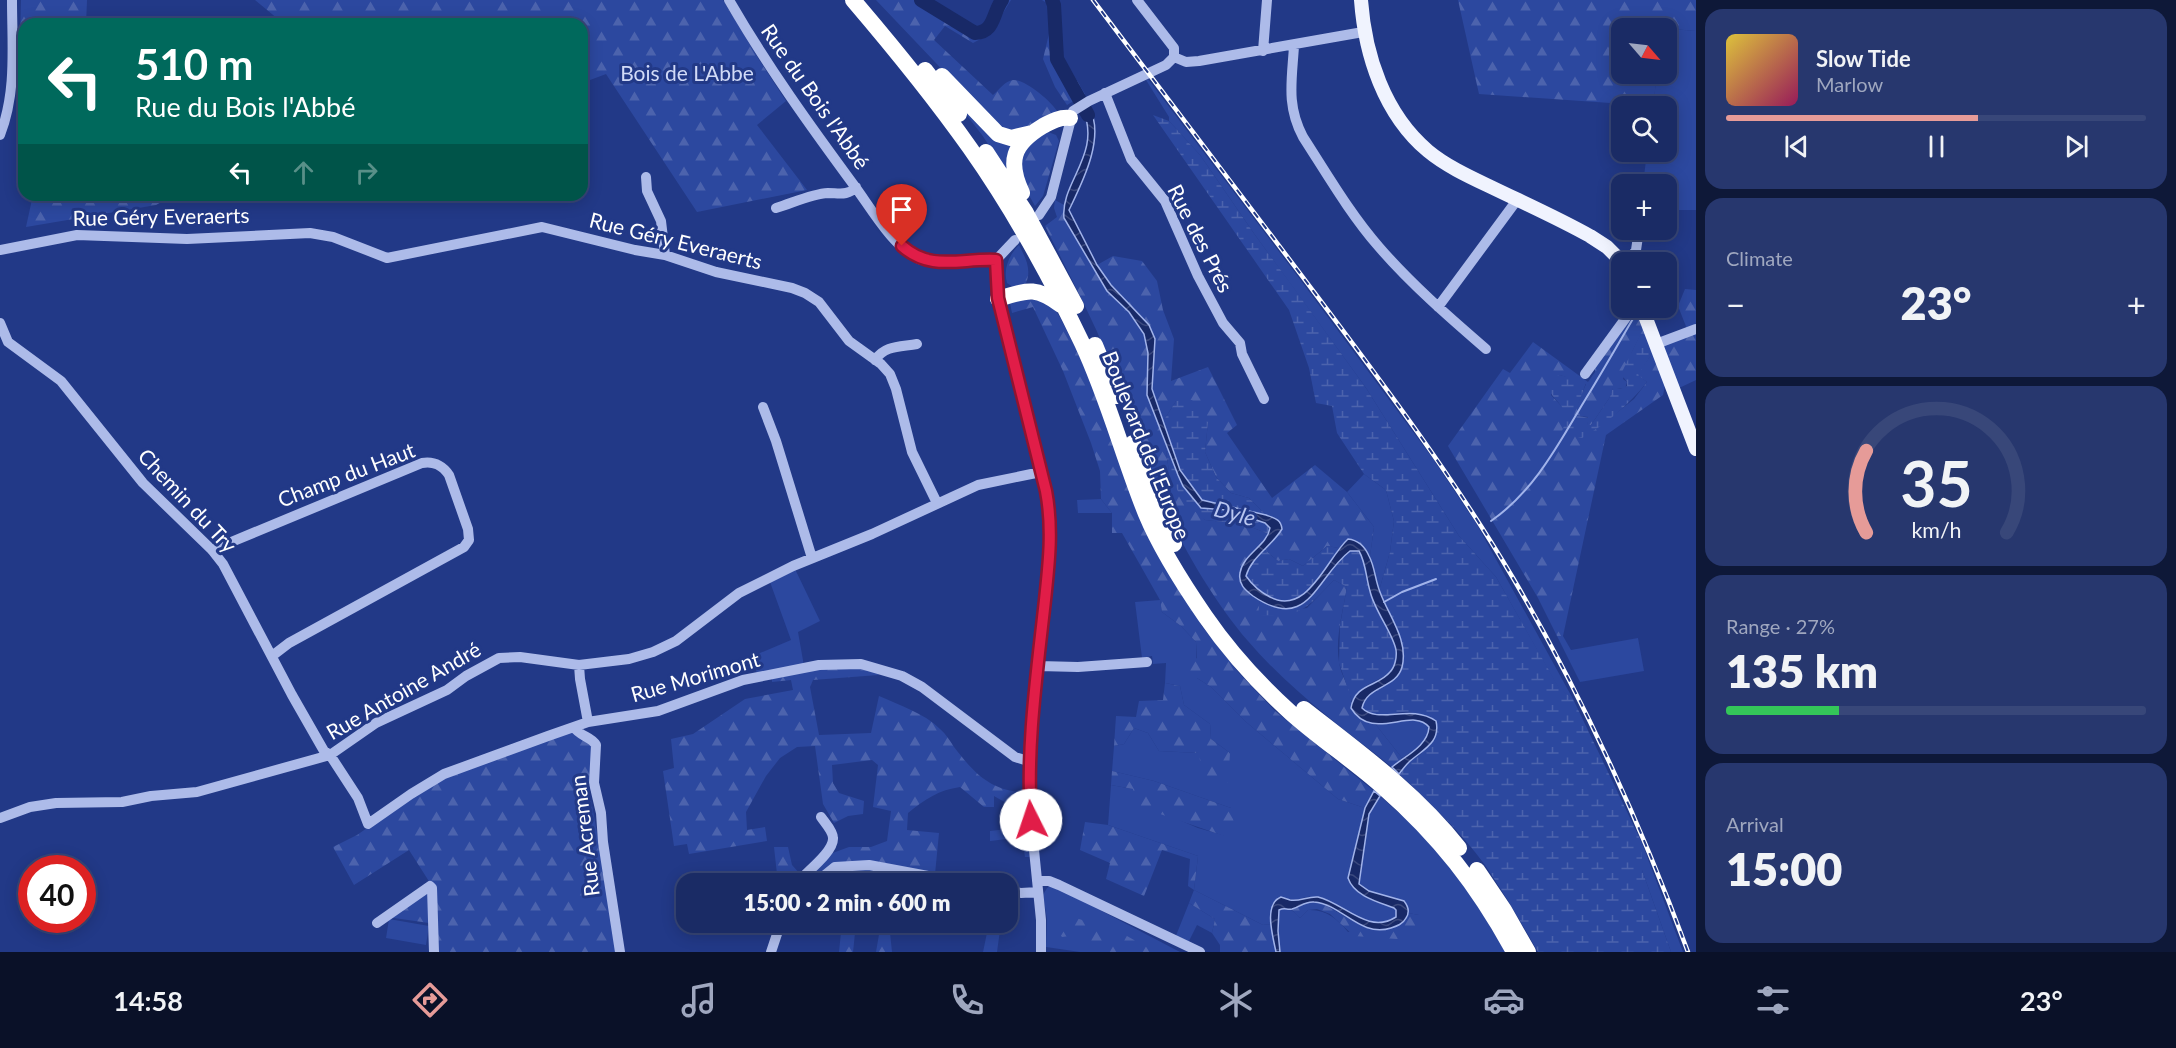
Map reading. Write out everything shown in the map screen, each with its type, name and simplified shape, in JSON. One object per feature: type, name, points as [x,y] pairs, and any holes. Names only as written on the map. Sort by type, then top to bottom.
[{"type":"highway","name":"Boulevard de l'Europe","points":[[853,0],[970,148],[1022,242],[1065,308],[1083,344],[1110,410],[1148,517],[1166,554],[1205,617],[1263,686],[1293,714],[1382,786],[1444,846],[1469,878],[1514,952]]},
{"type":"highway","name":"Boulevard de l'Europe","points":[[868,0],[980,142],[1032,214],[1107,372],[1158,511],[1176,549],[1215,611],[1270,678],[1299,705],[1390,777],[1425,809],[1485,881],[1528,952]]},
{"type":"highway","points":[[916,60],[928,63],[998,134],[1011,138],[1032,133]]},
{"type":"highway","points":[[1032,214],[1013,169],[1013,160],[1023,141],[1032,133],[1080,108]]},
{"type":"highway","points":[[998,298],[1023,291],[1032,285],[1035,275],[1022,242]]},
{"type":"highway","points":[[1023,291],[1044,293],[1065,308]]},
{"type":"main road","points":[[1360,0],[1369,54],[1389,103],[1398,118],[1418,141],[1430,152],[1454,167],[1590,236],[1612,252]]},
{"type":"main road","points":[[1646,318],[1696,449]]},
{"type":"street","points":[[0,135],[13,82],[12,0]]},
{"type":"street","name":"Rue du Bois l'Abbé","points":[[729,0],[773,74],[872,211],[902,246],[915,256],[939,262],[996,260]]},
{"type":"street","points":[[1032,214],[1051,197],[1080,108],[1166,65],[1174,57],[1174,48],[1137,0]]},
{"type":"street","points":[[1263,51],[1267,0]]},
{"type":"street","points":[[1174,57],[1186,62],[1199,61],[1364,32]]},
{"type":"street","points":[[1294,46],[1291,105],[1295,123],[1302,137],[1380,249],[1438,307],[1485,349]]},
{"type":"street","name":"Rue des Prés","points":[[1106,93],[1133,164],[1165,201],[1198,276],[1223,323],[1240,343],[1242,354],[1264,399]]},
{"type":"street","points":[[646,177],[647,191],[661,221],[664,255]]},
{"type":"street","points":[[776,208],[819,194],[846,194],[856,187]]},
{"type":"street","points":[[1438,307],[1517,200]]},
{"type":"street","name":"Rue Géry Everaerts","points":[[0,250],[77,235],[187,239],[310,232],[325,235],[382,257],[392,258],[542,226],[664,255],[716,272],[792,288],[805,293],[824,307],[849,341],[885,368],[894,382],[912,452],[937,503]]},
{"type":"street","points":[[1022,242],[996,260],[998,298],[1049,507],[1051,533],[1028,761],[1041,952]]},
{"type":"street","points":[[1586,374],[1626,318]]},
{"type":"street","name":"Chemin du Try","points":[[0,323],[8,342],[61,381],[143,483],[212,550],[223,564],[324,751],[330,755],[358,798],[368,824]]},
{"type":"street","points":[[1656,344],[1696,329]]},
{"type":"street","points":[[875,360],[880,352],[886,349],[917,344]]},
{"type":"street","points":[[763,407],[776,441],[812,558]]},
{"type":"street","name":"Champ du Haut","points":[[212,550],[422,463],[435,463],[448,475],[469,535],[469,540],[464,547],[289,643],[272,656]]},
{"type":"street","points":[[937,503],[978,485],[1041,472]]},
{"type":"street","name":"Rue Antoine André","points":[[0,818],[30,807],[56,802],[116,802],[197,792],[330,755],[376,723],[447,690],[493,660],[520,657],[579,665],[629,659],[665,647],[690,632],[739,593],[937,503]]},
{"type":"street","points":[[1039,666],[1078,667],[1147,662]]},
{"type":"street","name":"Rue Morimont","points":[[368,824],[444,774],[588,722],[658,711],[743,680],[819,666],[855,664],[908,679],[1015,757],[1028,761]]},
{"type":"street","points":[[579,665],[588,722]]},
{"type":"street","name":"Rue Acreman","points":[[574,727],[578,733],[591,739],[596,745],[594,783],[601,813],[606,863],[620,952]]},
{"type":"street","points":[[807,873],[826,854],[832,844],[832,834],[821,817]]},
{"type":"street","points":[[828,873],[835,867],[869,865],[912,873]]},
{"type":"street","points":[[1018,893],[1049,881],[1200,952]]},
{"type":"street","points":[[377,923],[430,886],[432,888],[434,952]]},
{"type":"street","points":[[771,952],[777,933]]},
{"type":"green space","points":[[21,0],[87,0],[86,18],[21,18]]},
{"type":"green space","name":"Bois de L'Abbe","points":[[255,0],[723,0],[786,101],[757,125],[807,190],[697,212],[606,74],[588,81],[588,18],[277,18]]},
{"type":"green space","points":[[876,0],[918,0],[920,5],[939,10],[925,0],[929,0],[963,22],[980,28],[986,24],[1000,0],[1011,0],[990,34],[973,43],[945,26],[934,40],[993,95],[1007,82],[1018,81],[1037,91],[1057,111],[1019,131],[1010,132],[993,123]]},
{"type":"green space","points":[[1042,0],[1056,0],[1060,52],[1085,94],[1067,105],[1055,87],[1043,59],[1052,21],[1048,4]]},
{"type":"green space","points":[[1458,0],[1696,0],[1696,31],[1677,29],[1677,18],[1611,18],[1611,84],[1655,84],[1655,96],[1611,96],[1611,103],[1479,94]]},
{"type":"green space","points":[[1677,29],[1696,31],[1696,210],[1677,210],[1677,174],[1644,174],[1646,162],[1677,162],[1677,96],[1655,96],[1655,84],[1677,84]]},
{"type":"green space","points":[[1148,79],[1431,456],[1476,523],[1573,699],[1559,689],[1496,577],[1459,536],[1366,388],[1200,155],[1169,121],[1169,117],[1146,80]]},
{"type":"green space","points":[[948,91],[1012,141],[1009,175],[982,135]]},
{"type":"green space","points":[[1153,115],[1169,121],[1200,155],[1366,388],[1459,536],[1496,577],[1559,688],[1573,699],[1642,843],[1642,870],[1671,952],[1538,952],[1499,886],[1476,853],[1399,774],[1409,762],[1421,754],[1438,729],[1413,713],[1375,715],[1362,708],[1365,699],[1371,693],[1386,685],[1404,653],[1400,637],[1379,591],[1390,552],[1394,521],[1386,490],[1364,474],[1337,433],[1332,406],[1316,403],[1309,368],[1289,310]]},
{"type":"green space","points":[[1048,132],[1056,135],[1059,141],[1043,196],[1035,206],[1020,179],[1022,147]]},
{"type":"green space","points":[[1055,200],[1064,205],[1063,209],[1107,291],[1129,312],[1144,334],[1148,353],[1147,395],[1165,443],[1169,472],[1205,520],[1243,524],[1269,534],[1240,583],[1245,590],[1260,600],[1259,614],[1307,608],[1334,580],[1347,587],[1339,634],[1340,668],[1351,696],[1351,708],[1361,720],[1376,725],[1402,758],[1392,767],[1317,708],[1264,659],[1235,625],[1196,567],[1155,485],[1104,347],[1045,226],[1057,217],[1054,208]]},
{"type":"green space","points":[[32,201],[163,201],[156,205],[26,227]]},
{"type":"green space","points":[[1019,245],[1027,263],[1028,278],[1026,283],[1013,287],[1007,283],[1006,267],[1012,253]]},
{"type":"green space","points":[[1113,256],[1142,261],[1157,281],[1163,310],[1174,339],[1171,381],[1208,367],[1237,425],[1227,433],[1272,498],[1315,465],[1347,492],[1374,527],[1370,556],[1355,540],[1349,539],[1339,548],[1327,546],[1303,566],[1289,559],[1278,561],[1264,549],[1277,537],[1276,518],[1266,515],[1249,498],[1231,493],[1216,477],[1205,452],[1208,422],[1176,401],[1162,423],[1152,389],[1155,340],[1149,325],[1111,285],[1097,265]]},
{"type":"green space","points":[[1685,289],[1696,290],[1696,380],[1679,388],[1663,345],[1689,334],[1678,306]]},
{"type":"green space","points":[[1020,298],[1050,302],[1061,319],[1201,625],[1238,672],[1275,711],[1374,791],[1365,808],[1338,799],[1245,721],[1211,687],[1197,678],[1183,677],[1178,669],[1197,658],[1196,642],[1181,626],[1162,612],[1160,600],[1122,533],[1112,533],[1112,513],[1101,499],[1100,471],[1063,371],[1033,307],[1012,313],[1010,303]]},
{"type":"green space","points":[[1632,318],[1642,318],[1646,324],[1632,352],[1623,379],[1627,382],[1625,389],[1613,388],[1610,397],[1591,425],[1587,425],[1588,417],[1573,415],[1586,384],[1560,375],[1551,395],[1565,410],[1570,435],[1609,419],[1634,399],[1647,382],[1637,375],[1653,352],[1666,380],[1663,395],[1606,435],[1563,636],[1557,636],[1538,598],[1448,446],[1503,369],[1510,373],[1533,342],[1588,382],[1595,372],[1595,365]]},
{"type":"green space","points":[[1644,327],[1653,352],[1638,375],[1647,382],[1617,413],[1582,438],[1562,431],[1565,423],[1564,411],[1547,386],[1552,378],[1574,374],[1586,383],[1574,415],[1589,418],[1587,425],[1591,425],[1610,397],[1613,387],[1621,389],[1627,386],[1621,374]]},
{"type":"green space","points":[[1192,400],[1208,422],[1205,452],[1216,477],[1231,493],[1249,498],[1266,515],[1202,500],[1180,470],[1162,423],[1176,401]]},
{"type":"green space","points":[[1165,443],[1183,486],[1209,510],[1251,517],[1270,528],[1269,534],[1243,524],[1205,520],[1182,500],[1169,472]]},
{"type":"green space","points":[[1364,474],[1386,490],[1394,521],[1390,552],[1379,591],[1370,556],[1374,527],[1347,492]]},
{"type":"green space","points":[[1101,499],[1112,513],[1078,513],[1077,500]]},
{"type":"green space","points":[[1327,546],[1339,548],[1310,588],[1287,602],[1274,600],[1260,592],[1246,576],[1248,569],[1264,549],[1278,561],[1289,559],[1303,566]]},
{"type":"green space","points":[[1355,550],[1364,562],[1370,592],[1391,636],[1396,661],[1386,676],[1366,686],[1352,701],[1339,663],[1340,625],[1347,587],[1334,580],[1302,610],[1284,615],[1258,615],[1260,600],[1287,609],[1303,603],[1315,592],[1343,557]]},
{"type":"green space","points":[[795,569],[820,621],[798,632],[804,666],[757,674],[753,656],[791,640],[770,582]]},
{"type":"green space","points":[[1160,600],[1162,612],[1181,626],[1196,642],[1197,678],[1211,687],[1245,721],[1338,799],[1365,808],[1348,878],[1351,885],[1362,894],[1396,910],[1396,917],[1385,921],[1364,920],[1322,900],[1309,897],[1296,900],[1276,899],[1271,909],[1272,924],[1263,925],[1194,890],[1198,856],[1108,825],[1111,785],[1133,789],[1168,815],[1198,828],[1230,837],[1231,808],[1154,781],[1112,771],[1114,746],[1124,744],[1134,728],[1148,733],[1159,751],[1230,753],[1211,739],[1210,724],[1184,705],[1180,686],[1165,683],[1166,663],[1153,664],[1152,656],[1142,658],[1135,602]]},
{"type":"green space","points":[[1557,636],[1563,636],[1571,650],[1638,638],[1644,671],[1580,682]]},
{"type":"green space","points":[[839,665],[880,671],[878,675],[813,680],[810,687],[819,735],[871,733],[879,696],[919,714],[942,731],[976,773],[984,779],[1003,789],[1026,792],[1032,857],[1025,857],[1022,837],[990,841],[990,831],[1016,828],[1015,808],[994,796],[994,807],[984,807],[960,787],[932,796],[908,813],[907,830],[939,833],[935,873],[835,865],[824,873],[810,873],[830,854],[849,847],[871,847],[887,841],[891,811],[873,807],[878,765],[872,760],[832,765],[833,783],[839,793],[864,801],[863,814],[848,816],[834,823],[823,804],[815,746],[797,747],[780,758],[766,776],[746,812],[747,830],[765,827],[767,841],[689,854],[687,844],[674,846],[663,771],[674,768],[671,739],[693,734],[745,699],[793,690],[791,680],[772,682],[772,676]]},
{"type":"green space","points":[[1165,683],[1180,686],[1184,705],[1210,724],[1211,739],[1230,753],[1228,783],[1202,776],[1199,753],[1159,751],[1148,733],[1134,728],[1124,744],[1114,746],[1116,716],[1136,717],[1139,701],[1163,700]]},
{"type":"green space","points":[[1400,721],[1419,722],[1429,727],[1423,742],[1402,758],[1376,725]]},
{"type":"green space","points":[[572,731],[590,739],[592,754],[590,795],[617,952],[436,952],[436,924],[387,917],[432,886],[409,850],[354,885],[333,847],[357,835],[432,783]]},
{"type":"green space","points":[[1112,771],[1154,781],[1231,808],[1235,827],[1230,838],[1134,805],[1133,789],[1111,785]]},
{"type":"green space","points":[[1380,796],[1416,829],[1445,861],[1477,905],[1505,952],[1280,952],[1277,914],[1282,908],[1292,910],[1300,918],[1308,910],[1326,913],[1336,919],[1348,932],[1419,915],[1408,913],[1407,906],[1396,898],[1369,891],[1359,884],[1369,814]]},
{"type":"green space","points":[[1085,822],[1108,825],[1198,856],[1194,890],[1188,886],[1190,859],[1162,850],[1144,896],[1106,879],[1110,863],[1080,850]]},
{"type":"green space","points":[[1642,843],[1683,952],[1671,952],[1642,870]]},
{"type":"green space","points":[[774,847],[788,847],[792,865],[799,873],[777,873]]},
{"type":"green space","points":[[868,867],[906,873],[831,873],[836,869]]},
{"type":"green space","points":[[1052,885],[1180,952],[1080,952],[1046,947],[1047,919],[1043,895]]},
{"type":"green space","points":[[1194,890],[1263,925],[1272,924],[1276,952],[1220,952],[1220,945],[1212,933],[1215,919],[1189,903]]},
{"type":"green space","points":[[1315,902],[1371,929],[1394,927],[1404,921],[1408,913],[1419,915],[1422,928],[1397,939],[1354,936],[1330,914],[1317,909],[1308,910],[1300,918],[1291,909],[1304,903]]},
{"type":"green space","points":[[1189,903],[1215,919],[1212,933],[1197,925],[1188,943],[1175,938]]},
{"type":"green space","points":[[1076,918],[1120,932],[1155,952],[1099,952],[1098,948],[1081,938],[1062,937],[1058,932],[1067,929]]},
{"type":"green space","points":[[389,919],[429,926],[426,945],[386,938]]},
{"type":"green space","points":[[841,933],[855,933],[853,952],[839,952]]},
{"type":"green space","points":[[879,933],[890,933],[892,952],[876,952]]},
{"type":"green space","points":[[987,933],[1000,933],[997,952],[983,952]]},
{"type":"water","points":[[1089,107],[1094,119],[1094,146],[1086,173],[1069,210],[1097,265],[1111,285],[1149,325],[1155,339],[1152,389],[1180,470],[1202,500],[1266,515],[1277,519],[1280,523],[1282,529],[1257,557],[1246,576],[1251,583],[1270,597],[1283,601],[1295,599],[1315,583],[1348,539],[1361,544],[1373,565],[1380,592],[1403,647],[1402,667],[1399,674],[1370,695],[1362,708],[1377,715],[1416,714],[1436,721],[1437,729],[1433,740],[1399,774],[1392,767],[1425,740],[1429,727],[1413,720],[1370,723],[1360,718],[1351,708],[1357,694],[1390,672],[1396,656],[1394,643],[1372,598],[1359,551],[1350,551],[1338,562],[1319,587],[1299,606],[1287,609],[1272,606],[1247,591],[1241,584],[1240,577],[1242,566],[1264,540],[1270,528],[1265,523],[1226,510],[1201,508],[1183,486],[1147,395],[1148,353],[1144,334],[1129,312],[1107,291],[1064,218],[1064,205],[1087,141],[1087,126],[1083,110]]},
{"type":"water","points":[[1374,791],[1380,796],[1369,814],[1359,884],[1369,891],[1404,901],[1408,911],[1405,920],[1391,928],[1380,930],[1360,925],[1324,904],[1308,902],[1292,909],[1279,910],[1280,952],[1276,952],[1271,914],[1272,906],[1281,897],[1300,900],[1318,897],[1356,916],[1376,922],[1386,922],[1396,917],[1394,908],[1361,894],[1348,878],[1365,808]]},
{"type":"waterway","name":"Dyle","points":[[921,0],[975,33],[990,26],[1002,0]]},
{"type":"waterway","name":"Dyle","points":[[1052,0],[1057,59],[1088,115]]},
{"type":"waterway","points":[[1491,521],[1519,497],[1543,468],[1633,318]]},
{"type":"waterway","points":[[1384,602],[1402,592],[1436,579]]},
{"type":"railway","points":[[1093,0],[1387,389],[1489,539],[1539,623],[1609,761],[1670,903],[1688,952]]},
{"type":"route","points":[[902,246],[915,256],[933,262],[996,260],[998,298],[1046,491],[1051,522],[1048,578],[1028,761],[1031,820]]}]
